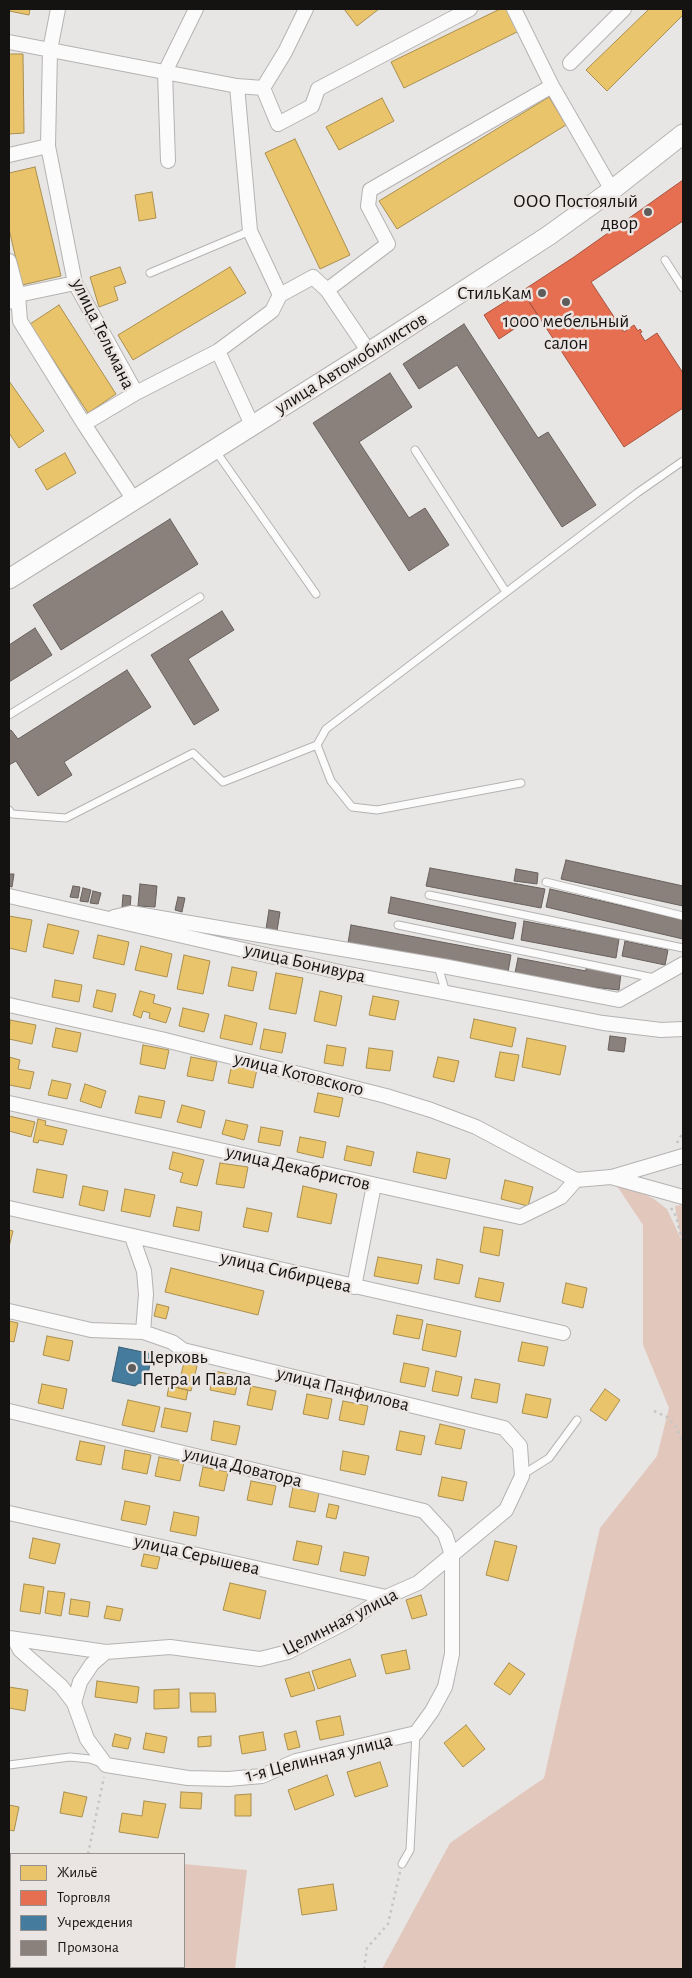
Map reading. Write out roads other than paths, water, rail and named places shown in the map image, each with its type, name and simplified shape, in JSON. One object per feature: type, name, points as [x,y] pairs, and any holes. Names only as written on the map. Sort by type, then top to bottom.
[{"type":"street","name":"улица Тельмана","points":[[58,9],[50,50],[48,146],[75,283],[136,393],[84,424]]},
{"type":"street","points":[[168,161],[165,72],[196,9]]},
{"type":"street","points":[[263,88],[285,52],[306,9]]},
{"type":"street","points":[[263,88],[278,124],[312,106],[318,89],[470,9]]},
{"type":"street","points":[[514,9],[552,86],[612,190]]},
{"type":"street","points":[[570,62],[624,9]]},
{"type":"street","points":[[9,42],[237,86],[263,88]]},
{"type":"street","points":[[237,86],[250,231],[280,295]]},
{"type":"street","points":[[327,290],[388,244],[368,206],[370,190],[552,86]]},
{"type":"street","name":"улица Автомобилистов","points":[[9,578],[368,352],[548,236],[612,190],[683,134]]},
{"type":"street","points":[[9,155],[48,146]]},
{"type":"street","points":[[9,262],[14,299],[20,321],[134,500]]},
{"type":"street","points":[[136,393],[218,351],[272,310],[280,295],[313,277],[327,290],[368,352]]},
{"type":"street","points":[[14,299],[75,283]]},
{"type":"street","points":[[218,351],[252,425]]},
{"type":"street","name":"улица Бонивура","points":[[9,896],[344,973],[603,1023],[661,1030],[683,1029]]},
{"type":"street","points":[[108,918],[131,913],[438,966],[619,1000],[683,964]]},
{"type":"street","name":"улица Котовского","points":[[9,1005],[161,1039],[386,1096],[476,1127],[576,1180]]},
{"type":"street","name":"улица Декабристов","points":[[9,1103],[520,1217],[561,1197],[576,1180]]},
{"type":"street","points":[[576,1180],[611,1177],[683,1156]]},
{"type":"street","points":[[611,1177],[683,1197]]},
{"type":"street","points":[[354,1287],[374,1185]]},
{"type":"street","name":"улица Сибирцева","points":[[9,1208],[563,1334]]},
{"type":"street","points":[[132,1237],[144,1272],[146,1294],[143,1332]]},
{"type":"street","name":"улица Панфилова","points":[[9,1310],[91,1330],[143,1332],[172,1342],[183,1350],[504,1428],[520,1446],[522,1476]]},
{"type":"street","name":"улица Доватора","points":[[9,1411],[424,1511],[445,1534],[452,1555]]},
{"type":"street","name":"Целинная улица","points":[[11,1639],[106,1652],[170,1647],[260,1659],[288,1652],[346,1622],[386,1597],[418,1583],[506,1510],[522,1476]]},
{"type":"street","name":"улица Серышева","points":[[9,1513],[386,1597]]},
{"type":"street","name":"1-я Целинная улица","points":[[106,1765],[188,1778],[228,1779],[262,1776],[296,1761],[416,1733],[432,1712],[445,1687],[452,1654],[452,1555]]},
{"type":"street","points":[[11,1639],[20,1650],[61,1686],[74,1703],[87,1739],[106,1765]]},
{"type":"street","points":[[74,1703],[80,1682],[92,1664],[106,1652]]},
{"type":"lane","points":[[150,273],[250,231]]},
{"type":"lane","points":[[665,260],[683,288]]},
{"type":"lane","points":[[214,449],[316,594]]},
{"type":"lane","points":[[416,450],[506,592]]},
{"type":"lane","points":[[9,810],[12,814],[66,818],[194,753],[223,782],[317,745],[326,728],[637,493],[683,461]]},
{"type":"lane","points":[[9,715],[200,598]]},
{"type":"lane","points":[[317,745],[332,781],[352,807],[377,810],[521,782]]},
{"type":"lane","points":[[546,882],[683,916]]},
{"type":"lane","points":[[429,895],[683,948]]},
{"type":"lane","points":[[398,925],[658,978]]},
{"type":"lane","points":[[438,966],[446,993]]},
{"type":"lane","points":[[522,1476],[549,1458],[577,1420]]},
{"type":"lane","points":[[402,1864],[410,1850],[416,1733]]},
{"type":"lane","points":[[9,1765],[70,1758],[90,1759],[106,1765]]},
{"type":"place","name":"ООО Постоялый двор","points":[[648,212]]},
{"type":"place","name":"СтильКам","points":[[542,293]]},
{"type":"place","name":"1000 мебельный салон","points":[[566,302]]},
{"type":"place","name":"Церковь Петра и Павла","points":[[132,1368]]}]
